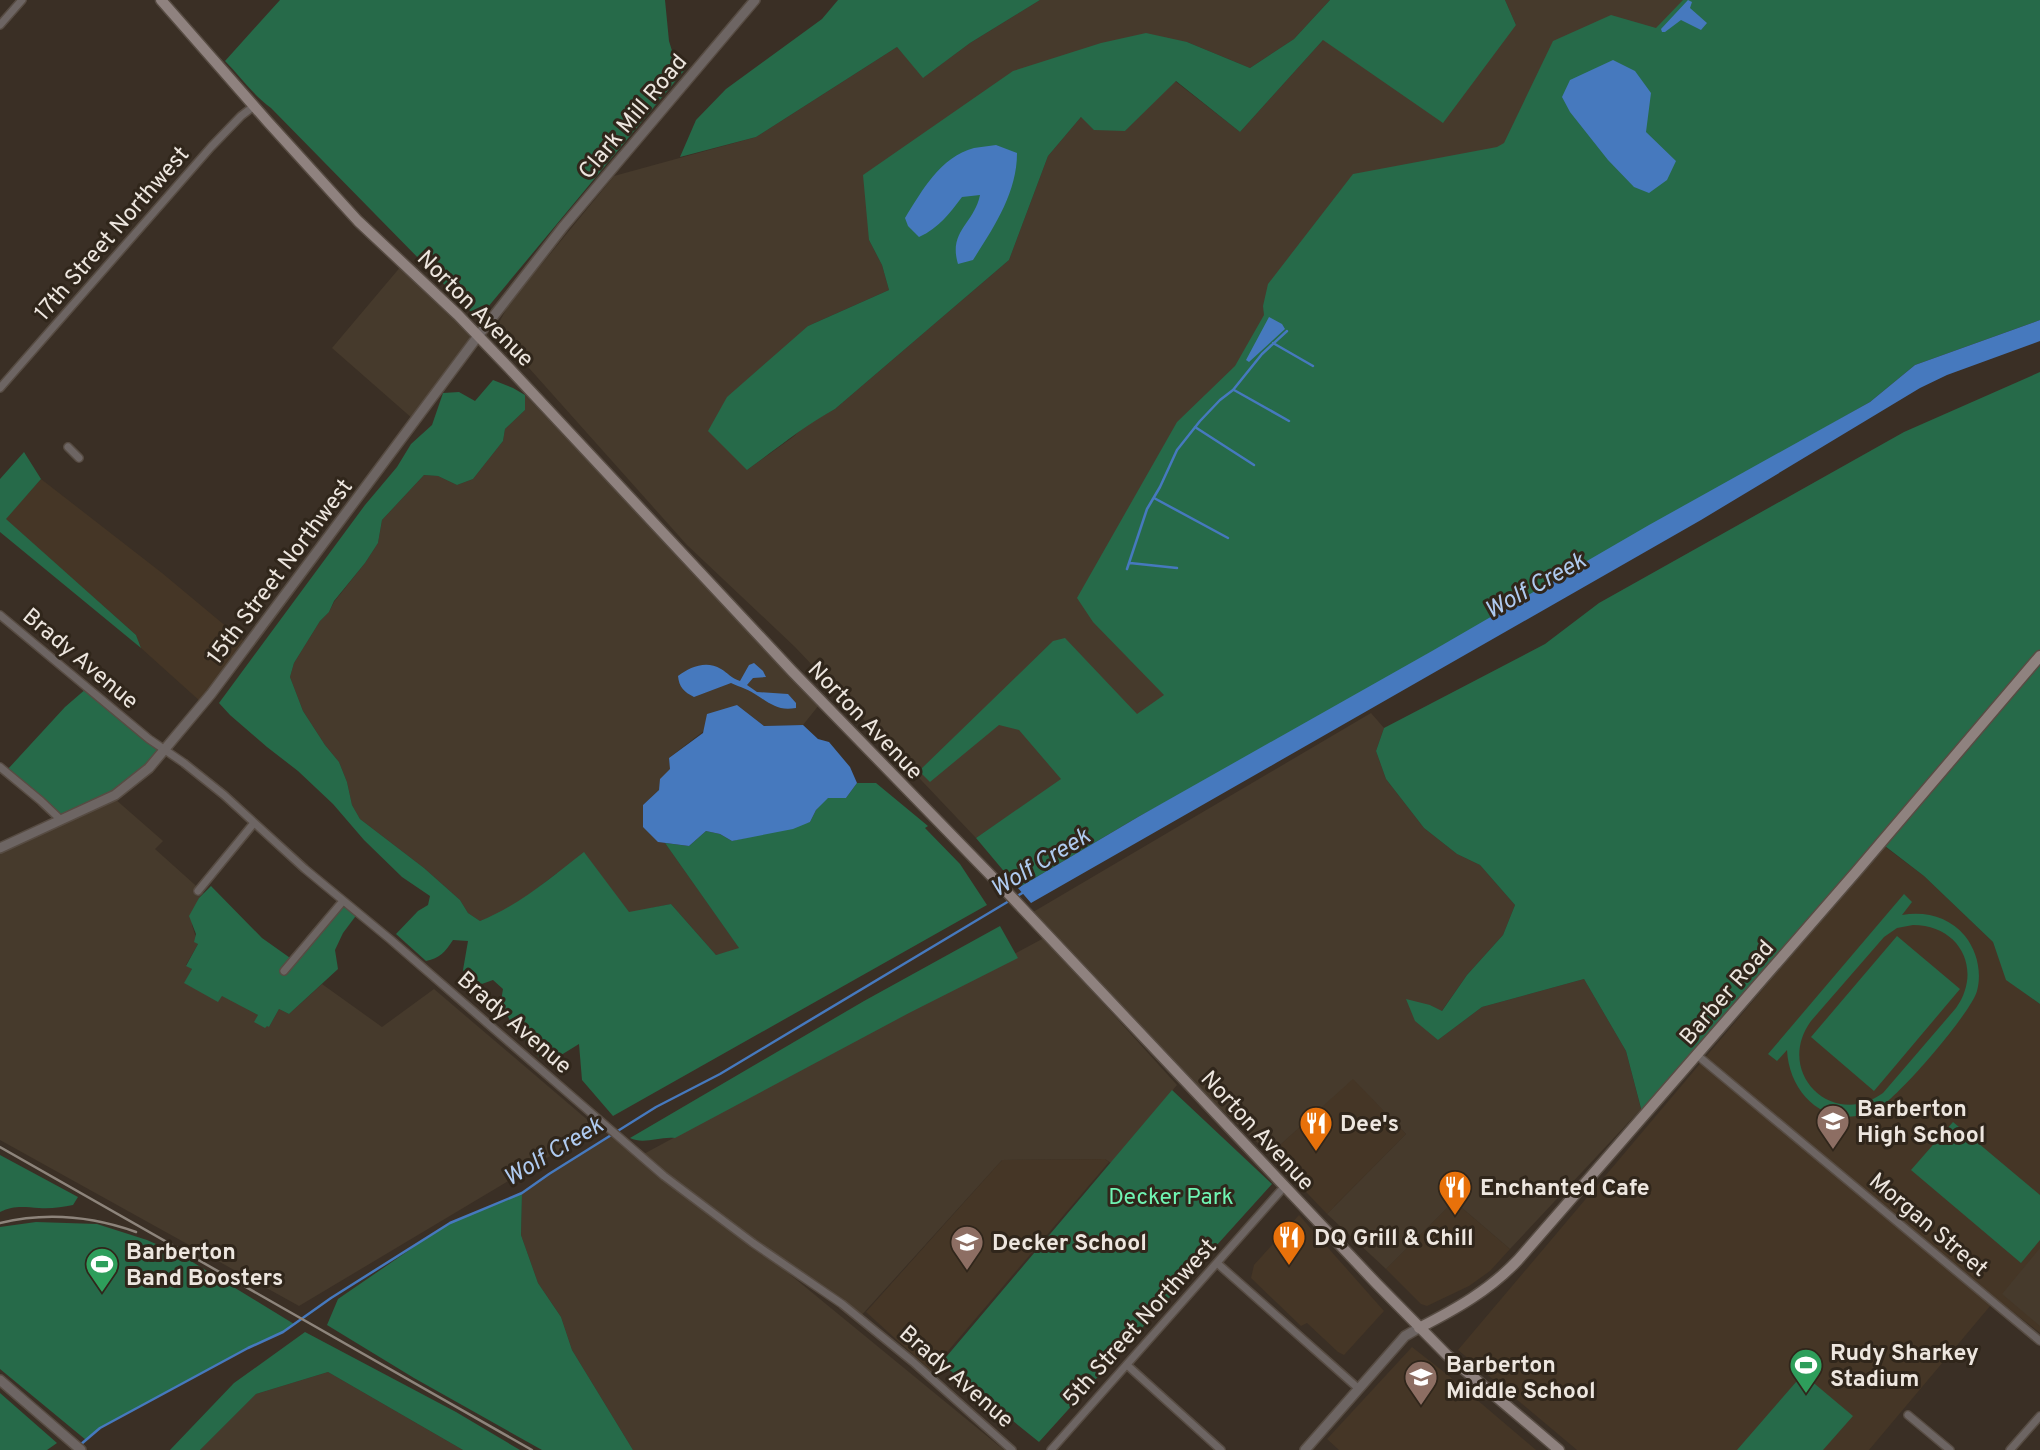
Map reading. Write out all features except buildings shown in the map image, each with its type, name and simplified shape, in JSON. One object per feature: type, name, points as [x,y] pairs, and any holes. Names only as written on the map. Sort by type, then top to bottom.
[{"type":"main road","name":"Norton Avenue","points":[[162,0],[358,220],[478,336],[792,671],[1006,891],[1419,1328],[1559,1450]]},
{"type":"main road","name":"Barber Road","points":[[1419,1328],[1499,1280],[1546,1230],[2040,656]]},
{"type":"street","points":[[0,25],[22,0]]},
{"type":"street","name":"Clark Mill Road","points":[[538,258],[755,0]]},
{"type":"street","name":"17th Street Northwest","points":[[0,388],[211,147],[254,106]]},
{"type":"street","name":"15th Street Northwest","points":[[0,848],[115,795],[140,776],[165,750],[237,661],[538,258]]},
{"type":"street","points":[[68,447],[79,458]]},
{"type":"street","name":"Brady Avenue","points":[[0,615],[104,703],[224,795],[305,869],[603,1125],[713,1213],[842,1304],[1012,1450]]},
{"type":"street","points":[[0,767],[61,820]]},
{"type":"street","points":[[198,891],[254,823]]},
{"type":"street","points":[[284,971],[343,901]]},
{"type":"street","name":"Morgan Street","points":[[1697,1055],[2040,1341]]},
{"type":"street","name":"5th Street Northwest","points":[[1051,1450],[1284,1187]]},
{"type":"street","points":[[1217,1263],[1359,1389]]},
{"type":"street","points":[[1305,1450],[1405,1336],[1419,1328]]},
{"type":"street","points":[[1127,1364],[1221,1450]]},
{"type":"street","points":[[0,1380],[81,1450]]},
{"type":"street","points":[[1908,1415],[1950,1450]]},
{"type":"street","points":[[2010,1450],[2040,1416]]},
{"type":"shaded area","points":[[1040,0],[1330,0],[1294,39],[1250,68],[1187,42],[869,240],[882,265],[889,290],[808,326],[747,470],[807,424],[835,409],[1009,260],[1048,156],[1081,117],[1125,131],[1175,81],[1240,132],[1323,40],[1516,25],[1505,0],[1732,0],[1319,434],[1214,592],[1189,700],[1132,732],[976,838],[795,647],[687,545],[495,330],[509,304],[614,176],[756,137],[897,47],[924,77],[970,43]]},
{"type":"shaded area","points":[[402,265],[474,336],[413,419],[332,348]]},
{"type":"shaded area","points":[[525,395],[819,705],[803,725],[764,726],[737,705],[669,758],[671,769],[659,790],[643,805],[658,842],[665,843],[740,949],[716,955],[671,904],[629,913],[557,873],[521,901],[480,921],[468,913],[460,900],[424,868],[360,819],[352,805],[339,762],[303,711],[290,677],[294,663],[320,621],[378,543],[382,520],[424,475],[438,476],[457,485],[473,479],[503,441],[505,429],[525,410]]},
{"type":"shaded area","points":[[41,479],[162,573],[246,643],[201,702],[141,648],[136,635],[5,519]]},
{"type":"shaded area","points":[[1371,713],[1384,728],[1376,751],[1386,779],[1424,828],[1457,854],[1480,865],[1515,905],[1503,935],[1467,975],[1441,1012],[1430,1005],[1438,1040],[1482,1007],[1584,979],[1626,1051],[1641,1109],[1510,1249],[1454,1201],[1386,1269],[1327,1214],[1406,1134],[1353,1079],[1270,1154],[1152,1046],[1028,915]]},
{"type":"shaded area","points":[[115,799],[163,841],[155,849],[204,893],[199,898],[192,925],[198,944],[186,965],[192,969],[185,983],[218,1001],[222,995],[258,1015],[269,1027],[279,1009],[289,1014],[322,984],[382,1027],[434,989],[597,1128],[299,1306],[0,1140],[0,853]]},
{"type":"shaded area","name":"Barberton High School","points":[[1884,846],[1924,876],[1993,942],[2007,980],[2040,1004],[2040,1333],[1996,1299],[1869,1450],[1577,1450],[1458,1350]]},
{"type":"shaded area","points":[[1044,938],[1177,1085],[1111,1163],[1105,1159],[1002,1160],[859,1318],[640,1156]]},
{"type":"shaded area","points":[[1353,1078],[1406,1134],[1327,1214],[1270,1154]]},
{"type":"shaded area","points":[[610,1136],[694,1204],[776,1263],[1004,1450],[633,1450],[572,1350],[561,1317],[538,1283],[521,1235],[522,1193]]},
{"type":"shaded area","points":[[1105,1159],[1109,1162],[931,1371],[866,1312],[1002,1160]]},
{"type":"shaded area","points":[[1454,1201],[1510,1249],[1490,1271],[1469,1286],[1427,1306],[1421,1304],[1386,1269]]},
{"type":"shaded area","points":[[1299,1215],[1384,1311],[1344,1355],[1307,1323],[1301,1326],[1251,1278],[1254,1265]]},
{"type":"shaded area","points":[[2040,1248],[2040,1326],[2002,1294]]},
{"type":"shaded area","name":"Barberton Middle School","points":[[1412,1347],[1536,1450],[1339,1450],[1327,1439]]},
{"type":"shaded area","points":[[328,1372],[463,1450],[200,1450],[256,1394]]},
{"type":"green space","points":[[280,0],[665,0],[673,54],[688,66],[478,319],[225,61]]},
{"type":"green space","points":[[838,0],[1040,0],[970,43],[923,78],[897,47],[756,137],[680,157],[696,120],[726,89],[822,19]]},
{"type":"green space","points":[[1330,0],[1505,0],[1516,25],[1443,123],[1323,40],[1240,132],[1176,81],[1125,131],[1094,130],[1081,117],[1048,156],[1009,260],[835,409],[801,430],[747,470],[708,431],[727,397],[808,326],[889,290],[882,265],[869,240],[863,175],[1013,71],[1101,43],[1146,33],[1187,42],[1250,68],[1294,39]]},
{"type":"green space","points":[[1683,0],[2040,0],[2040,320],[1915,365],[1870,402],[1138,817],[1018,888],[976,838],[1061,779],[1019,730],[999,725],[930,782],[919,771],[1053,641],[1065,638],[1137,714],[1164,695],[1093,622],[1077,598],[1177,422],[1235,366],[1264,315],[1263,306],[1268,284],[1353,174],[1497,147],[1504,143],[1553,41],[1611,15],[1656,28]]},
{"type":"green space","points":[[2040,372],[2040,1004],[2006,980],[1993,942],[1924,876],[1881,843],[1643,1116],[1626,1051],[1584,979],[1482,1007],[1438,1040],[1415,1021],[1406,999],[1442,1011],[1467,975],[1503,935],[1515,905],[1480,865],[1457,854],[1424,828],[1386,779],[1376,751],[1384,728],[1545,644],[1599,603],[1904,432]]},
{"type":"green space","points":[[493,380],[525,395],[525,410],[505,429],[503,441],[473,479],[457,485],[438,476],[424,475],[382,520],[378,543],[320,621],[294,663],[290,677],[303,711],[339,762],[352,805],[360,819],[424,868],[460,900],[468,913],[480,921],[521,899],[584,852],[629,912],[671,904],[716,955],[739,948],[665,843],[689,846],[706,831],[720,834],[732,841],[810,822],[816,810],[828,797],[846,798],[857,783],[876,783],[928,826],[925,828],[960,864],[987,905],[613,1116],[582,1080],[579,1044],[553,1060],[539,1057],[510,1021],[501,1001],[503,989],[493,980],[479,985],[467,979],[463,970],[468,941],[453,940],[442,954],[426,961],[396,934],[418,911],[428,905],[430,896],[402,877],[364,840],[333,804],[219,703],[365,505],[397,467],[411,444],[432,425],[443,393],[459,392],[475,401]]},
{"type":"green space","points":[[24,452],[41,479],[6,519],[136,635],[141,648],[0,532],[0,479]]},
{"type":"green space","points":[[87,688],[161,751],[129,782],[62,818],[8,769],[65,707]]},
{"type":"green space","points":[[211,886],[262,938],[293,960],[343,901],[358,913],[343,933],[335,950],[338,969],[289,1014],[279,1009],[269,1027],[265,1028],[254,1022],[258,1015],[222,996],[218,1002],[184,983],[192,969],[186,966],[198,944],[194,942],[196,934],[189,916],[199,898]]},
{"type":"green space","points":[[1904,894],[1912,902],[1902,915],[1920,914],[1944,920],[1959,929],[1973,948],[1979,976],[1972,1002],[1914,1075],[1874,1111],[1857,1116],[1841,1116],[1827,1112],[1814,1105],[1803,1094],[1789,1066],[1787,1050],[1777,1061],[1768,1054]],"holes":[[[1913,925],[1929,927],[1954,941],[1967,965],[1964,994],[1956,1008],[1883,1093],[1864,1103],[1845,1105],[1828,1100],[1814,1090],[1804,1076],[1799,1059],[1801,1040],[1811,1021],[1884,937],[1897,928]]]},
{"type":"green space","points":[[1000,926],[1018,958],[675,1138],[641,1141],[630,1138],[864,1001]]},
{"type":"green space","points":[[1897,936],[1960,989],[1874,1091],[1811,1037]]},
{"type":"green space","name":"Decker Park","points":[[1172,1090],[1272,1184],[1039,1442],[941,1363]]},
{"type":"green space","points":[[1953,1122],[2040,1195],[2040,1240],[2021,1263],[1911,1170]]},
{"type":"green space","points":[[0,1155],[78,1197],[73,1205],[48,1208],[15,1207],[0,1212]]},
{"type":"green space","points":[[522,1193],[521,1235],[538,1283],[561,1317],[572,1350],[633,1450],[542,1450],[327,1325],[338,1299],[424,1240],[450,1223]]},
{"type":"green space","points":[[36,1222],[97,1224],[147,1240],[181,1255],[294,1324],[100,1428],[86,1440],[0,1369],[0,1227]]},
{"type":"green space","points":[[305,1332],[456,1412],[520,1450],[463,1450],[328,1372],[256,1394],[200,1450],[170,1450],[234,1383]]},
{"type":"green space","name":"Rudy Sharkey Stadium","points":[[1803,1374],[1853,1416],[1823,1450],[1737,1450]]},
{"type":"green space","points":[[0,1393],[57,1443],[47,1450],[0,1450]]},
{"type":"water","points":[[1688,0],[1692,2],[1690,8],[1707,23],[1701,30],[1681,20],[1662,32],[1661,29]]},
{"type":"water","points":[[1613,60],[1635,71],[1651,93],[1646,132],[1676,161],[1667,180],[1649,193],[1634,187],[1608,160],[1570,112],[1562,97],[1570,80]]},
{"type":"water","points":[[996,145],[1017,153],[1009,196],[973,260],[958,264],[956,243],[980,195],[962,197],[938,225],[919,237],[908,226],[905,218],[933,176],[951,159],[974,148]]},
{"type":"water","points":[[1269,317],[1282,324],[1285,329],[1249,362],[1246,360]]},
{"type":"water","points":[[2040,320],[2040,341],[1947,375],[1920,388],[1701,520],[1031,903],[1018,888],[1649,525],[1870,402],[1915,365]]},
{"type":"water","points":[[754,663],[766,677],[753,678],[747,685],[757,692],[788,694],[796,703],[796,708],[776,706],[731,683],[694,697],[683,689],[678,676],[693,667],[710,665],[740,681],[749,665]]},
{"type":"water","points":[[737,705],[764,726],[803,725],[818,739],[829,742],[850,767],[857,783],[846,798],[828,798],[816,810],[810,822],[793,829],[732,841],[720,834],[706,831],[689,846],[658,842],[643,827],[643,805],[659,790],[660,779],[670,769],[669,758],[703,733],[707,714]]},
{"type":"waterway","points":[[1127,569],[1147,509],[1177,450],[1200,421],[1233,390],[1262,354],[1287,331]]},
{"type":"waterway","points":[[1273,343],[1313,366]]},
{"type":"waterway","points":[[1234,390],[1289,421]]},
{"type":"waterway","points":[[1195,427],[1254,465]]},
{"type":"waterway","points":[[1154,498],[1228,538]]},
{"type":"waterway","points":[[1130,563],[1177,568]]},
{"type":"waterway","name":"Wolf Creek","points":[[80,1445],[100,1428],[283,1332],[331,1298],[450,1223],[522,1193],[656,1107],[720,1074],[1024,892]]},
{"type":"railway","points":[[0,1147],[532,1450]]},
{"type":"railway","points":[[0,1223],[68,1217],[102,1222],[136,1232]]},
{"type":"place","name":"Barberton High School","points":[[1833,1151]]},
{"type":"place","name":"Dee's","points":[[1316,1153]]},
{"type":"place","name":"Enchanted Cafe","points":[[1455,1217]]},
{"type":"place","name":"DQ Grill & Chill","points":[[1289,1267]]},
{"type":"place","name":"Decker School","points":[[967,1272]]},
{"type":"place","name":"Barberton Band Boosters","points":[[102,1294]]},
{"type":"place","name":"Rudy Sharkey Stadium","points":[[1806,1395]]},
{"type":"place","name":"Barberton Middle School","points":[[1421,1407]]}]
